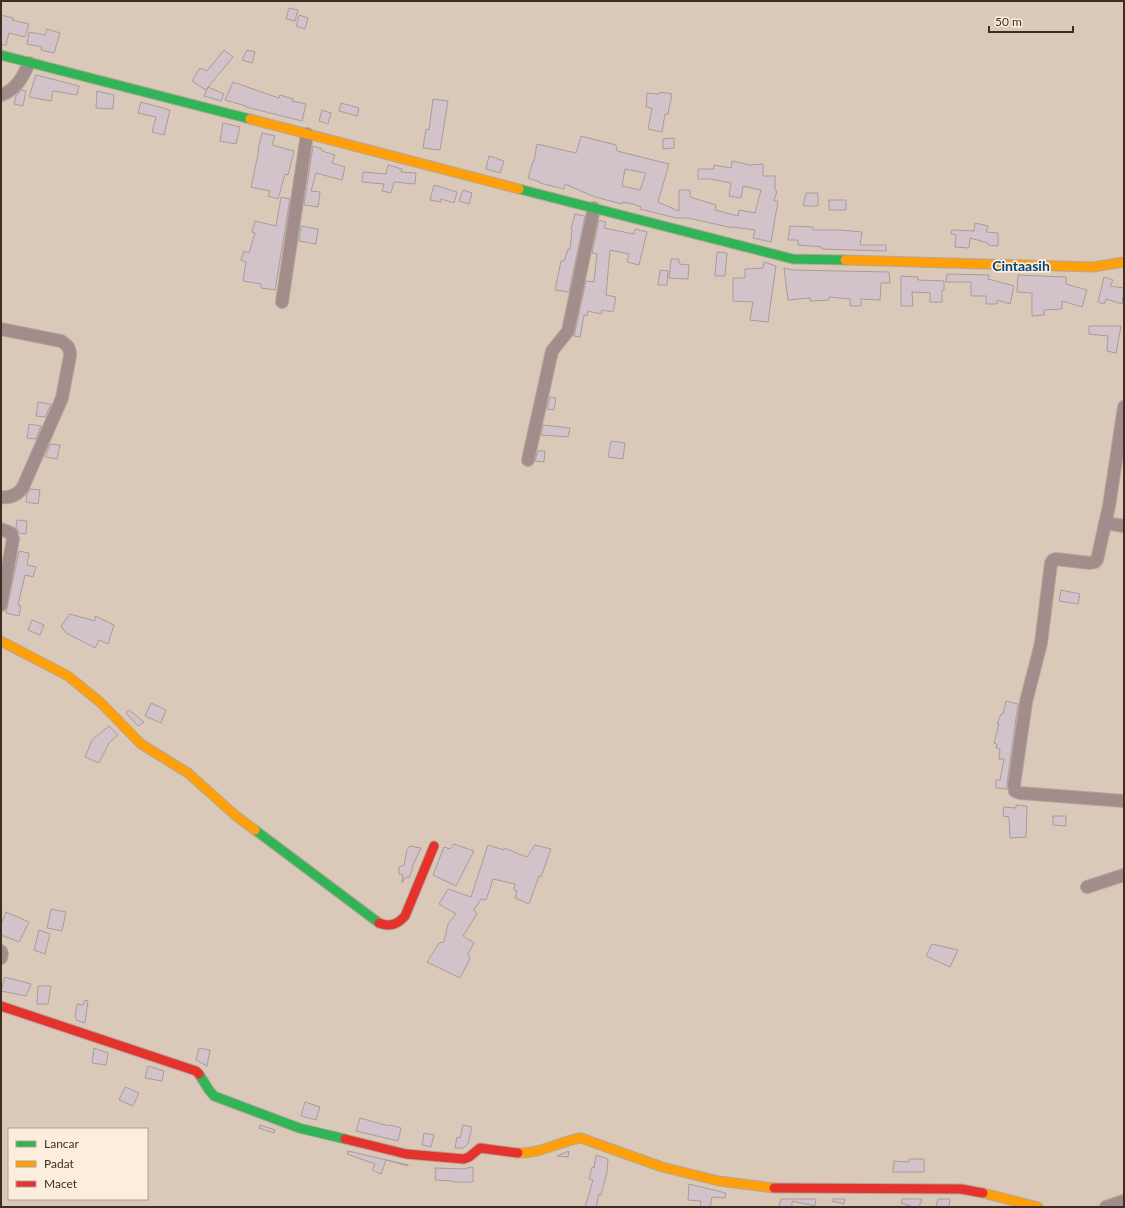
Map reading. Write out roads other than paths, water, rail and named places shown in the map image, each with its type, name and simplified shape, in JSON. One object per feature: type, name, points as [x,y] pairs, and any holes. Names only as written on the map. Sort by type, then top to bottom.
[{"type":"street","points":[[1,55],[793,259],[1093,267],[1124,262]]},
{"type":"street","points":[[1,95],[14,88],[24,75],[29,63]]},
{"type":"street","points":[[282,302],[307,134]]},
{"type":"street","points":[[528,460],[552,350],[568,331],[594,208]]},
{"type":"street","points":[[1,330],[61,341],[68,344],[70,350],[62,398],[23,486],[20,491],[12,497],[1,497]]},
{"type":"street","points":[[1124,407],[1105,523],[1095,562],[1090,563],[1056,559],[1051,563],[1040,643],[1026,702],[1014,788],[1020,793],[1124,801]]},
{"type":"street","points":[[1105,523],[1124,526]]},
{"type":"street","points":[[1,529],[11,532],[14,539],[1,605]]},
{"type":"street","points":[[1,641],[68,676],[101,703],[141,744],[188,773],[236,816],[377,922],[390,926],[401,922],[405,916],[434,846]]},
{"type":"street","points":[[1087,887],[1124,875]]},
{"type":"street","points":[[1,951],[1,958]]},
{"type":"street","points":[[1,1006],[196,1071],[202,1077],[208,1091],[214,1096],[274,1119],[299,1128],[406,1154],[464,1159],[480,1148],[515,1153],[528,1153],[581,1138],[662,1167],[733,1183],[777,1188],[961,1189],[1038,1207]]},
{"type":"street","points":[[1106,1207],[1124,1201]]},
{"type":"district","name":"Cintaasih","points":[[1021,265]]}]
